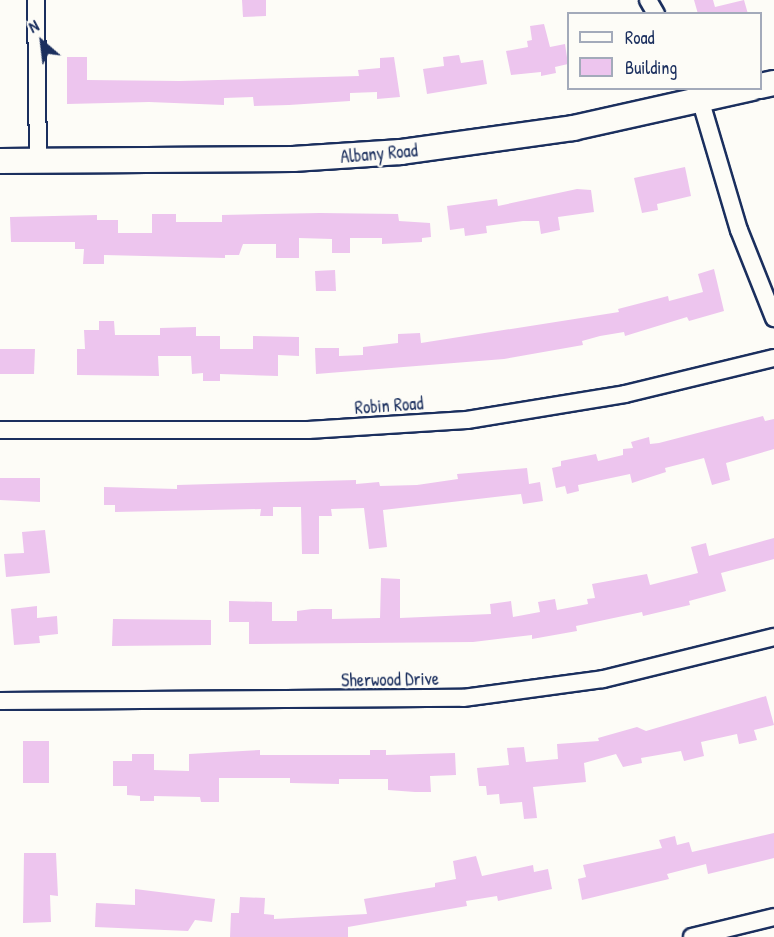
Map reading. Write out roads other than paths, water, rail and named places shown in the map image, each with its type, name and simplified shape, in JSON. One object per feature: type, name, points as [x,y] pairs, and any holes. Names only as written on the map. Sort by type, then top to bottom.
[{"type":"street","points":[[36,0],[38,161]]},
{"type":"street","name":"Albany Road","points":[[0,161],[294,159],[401,153],[550,132],[700,95],[737,90]]},
{"type":"street","points":[[700,95],[740,230],[774,318]]},
{"type":"street","name":"Robin Road","points":[[0,430],[308,430],[467,420],[625,394],[774,358]]},
{"type":"street","name":"Sherwood Drive","points":[[0,701],[463,698],[603,679],[774,637]]},
{"type":"street","points":[[692,937],[774,916]]}]
